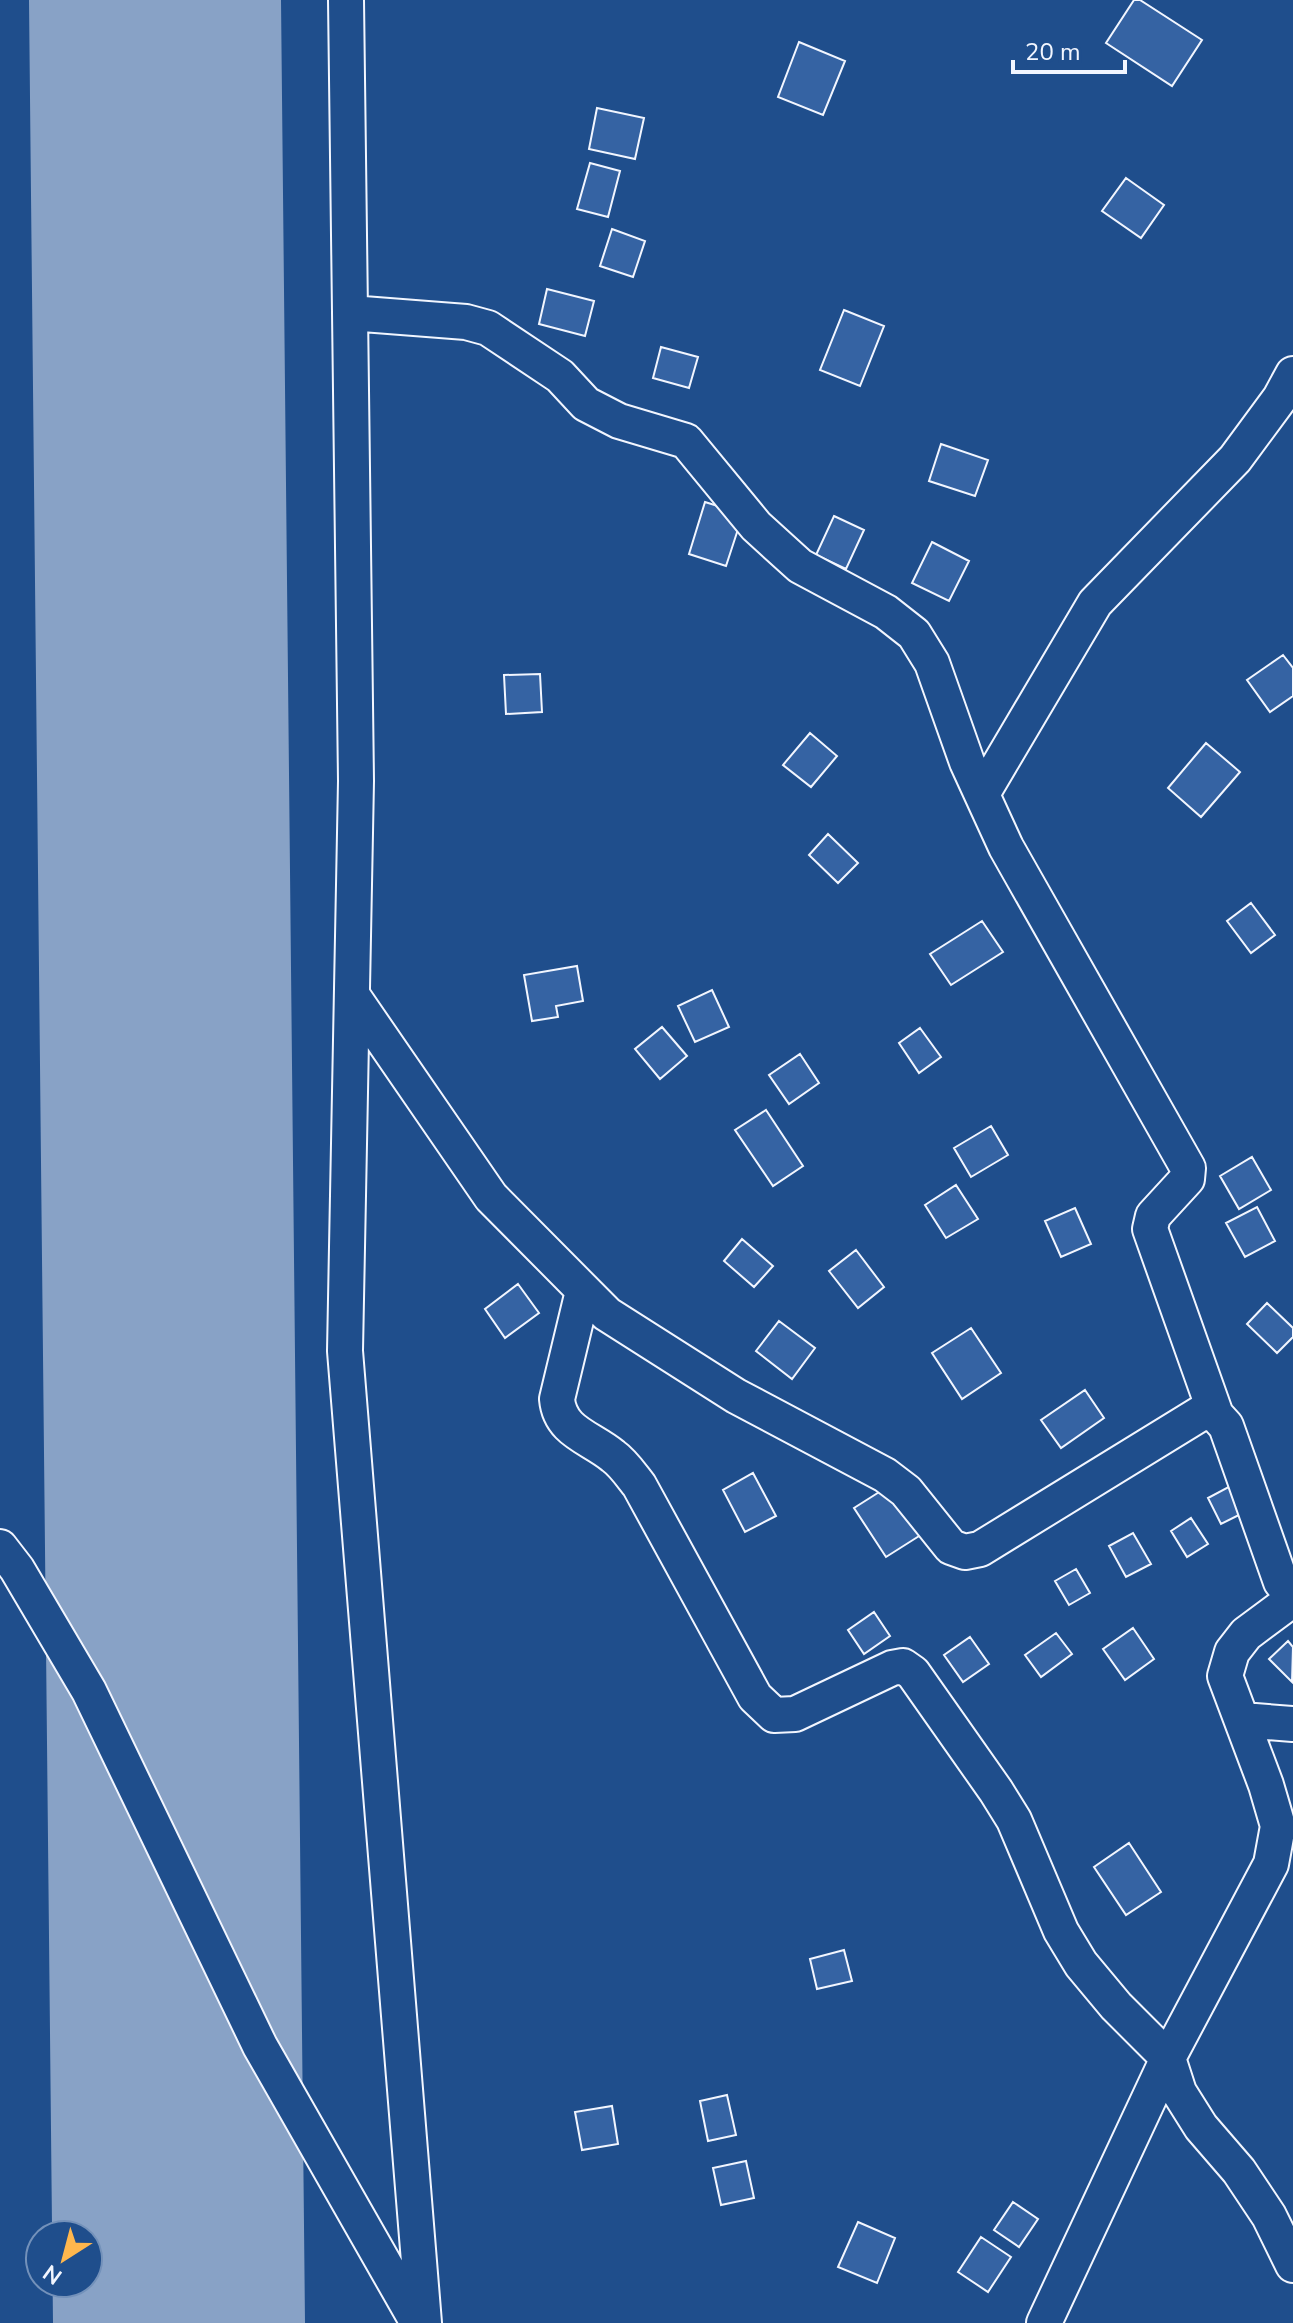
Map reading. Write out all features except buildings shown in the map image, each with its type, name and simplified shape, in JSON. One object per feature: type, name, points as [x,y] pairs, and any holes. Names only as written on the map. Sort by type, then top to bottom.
[{"type":"street","points":[[346,0],[356,781],[345,1351],[421,2323]]},
{"type":"street","points":[[350,313],[466,322],[488,328],[560,376],[586,404],[619,421],[686,441],[756,526],[800,566],[886,612],[914,634],[932,663],[967,762],[1006,847],[1188,1168],[1187,1179],[1153,1216],[1150,1229],[1216,1415],[1226,1426],[1281,1582],[1293,1598],[1246,1634],[1232,1652],[1225,1676],[1278,1826],[1271,1864],[1168,2058],[1044,2323]]},
{"type":"street","points":[[982,794],[1095,603],[1235,459],[1280,398],[1293,374]]},
{"type":"street","points":[[352,995],[491,1197],[607,1314],[736,1396],[885,1475],[906,1491],[951,1547],[965,1552],[980,1549],[1203,1412],[1216,1415]]},
{"type":"street","points":[[583,1291],[557,1399],[558,1414],[569,1427],[615,1457],[639,1485],[755,1697],[774,1715],[795,1714],[892,1668],[903,1666],[913,1673],[1014,1820],[1061,1931],[1081,1964],[1116,2006],[1168,2058],[1179,2092],[1201,2127],[1239,2171],[1269,2216],[1293,2265]]},
{"type":"street","points":[[0,1547],[17,1569],[89,1691],[260,2046],[421,2323]]},
{"type":"street","points":[[1242,1720],[1293,1724]]},
{"type":"runway","points":[[155,0],[179,2323]]}]
